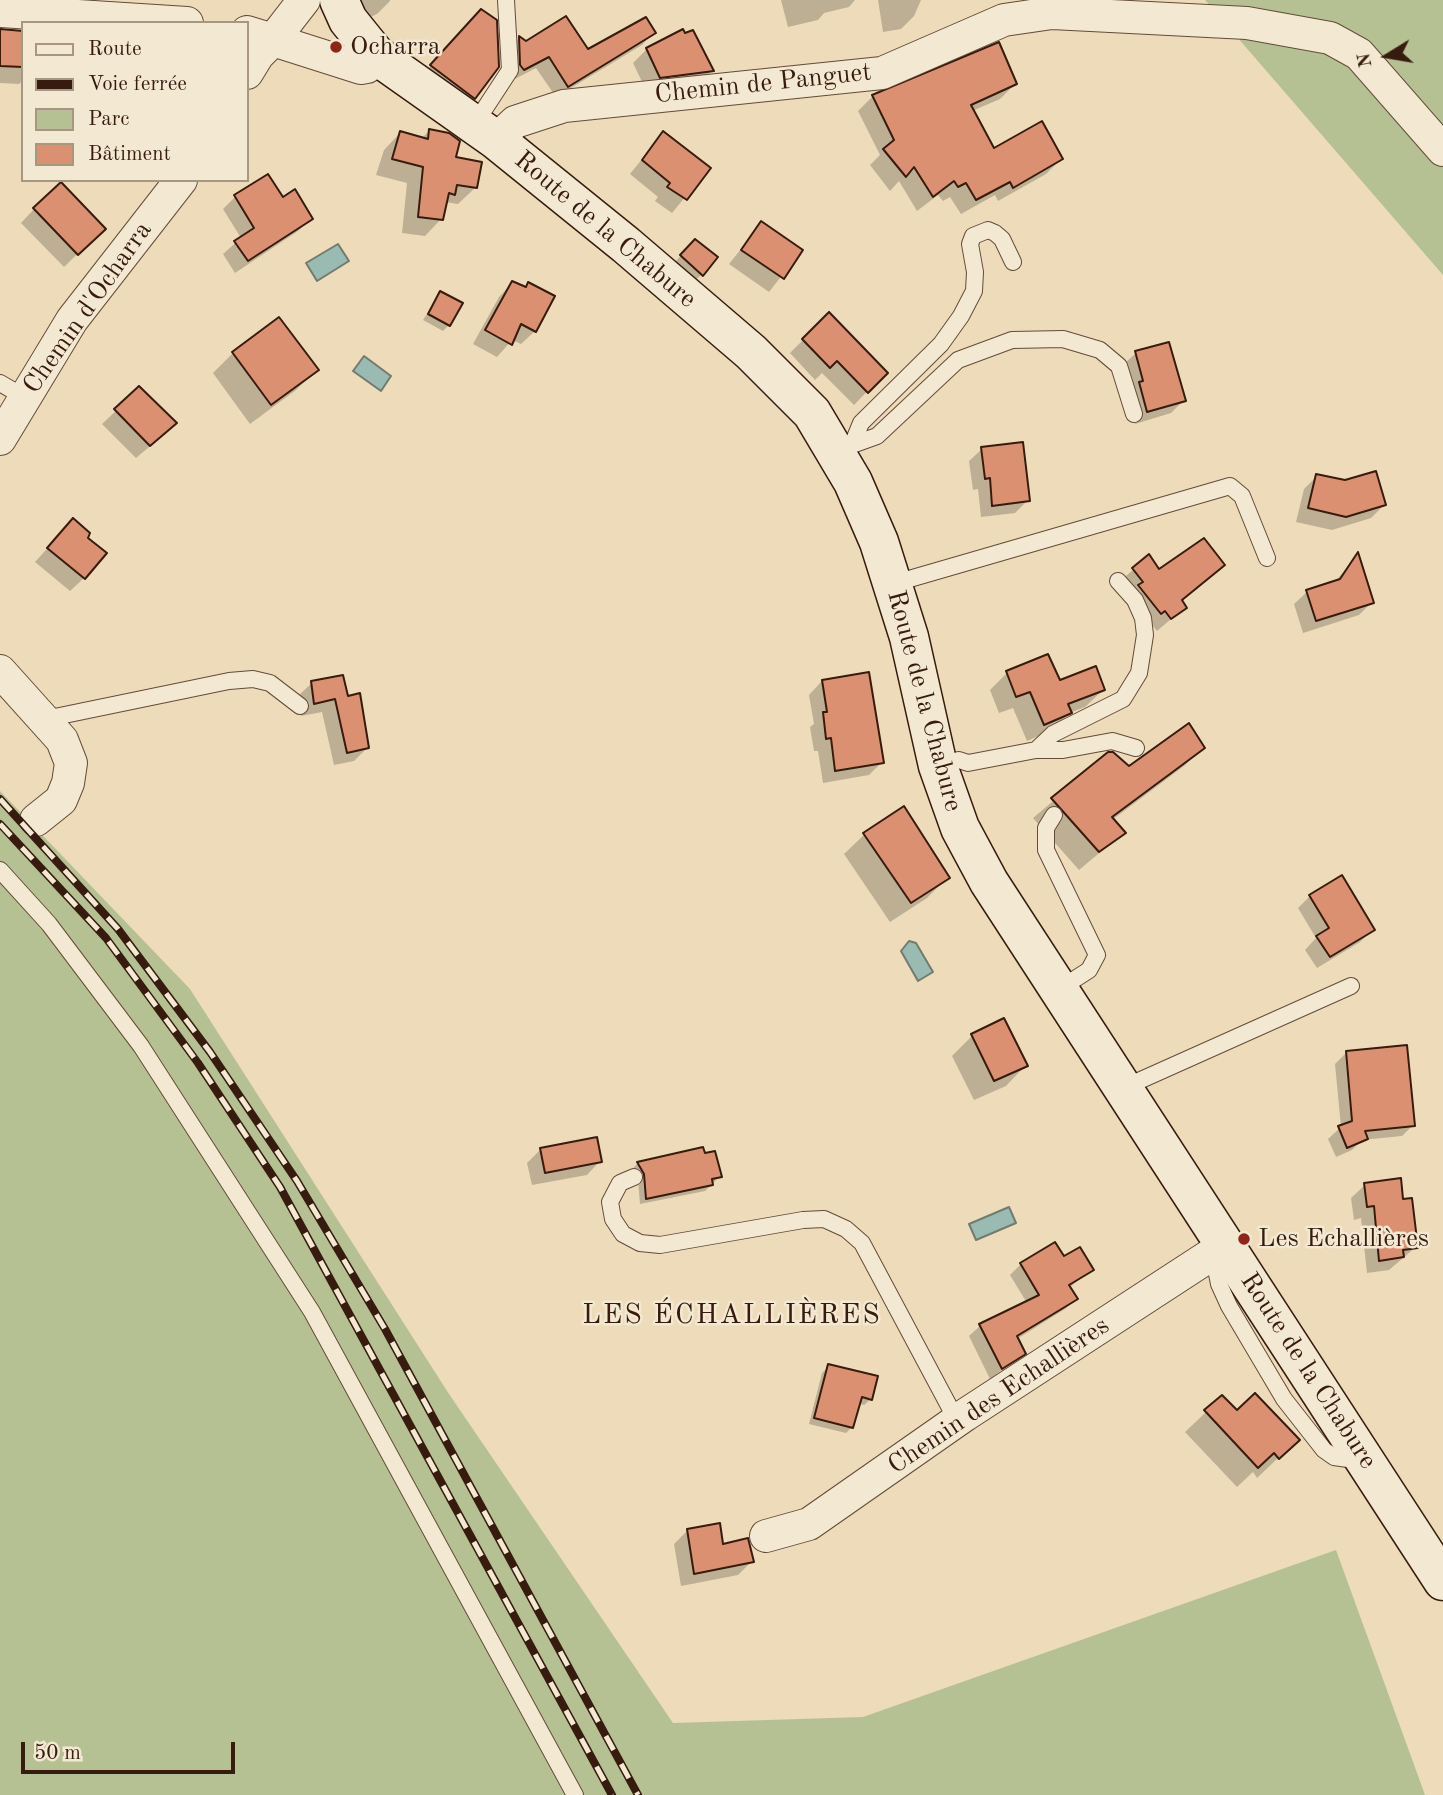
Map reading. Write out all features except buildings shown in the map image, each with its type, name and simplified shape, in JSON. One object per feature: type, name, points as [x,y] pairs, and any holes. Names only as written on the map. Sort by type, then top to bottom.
[{"type":"main road","name":"Route de la Chabure","points":[[339,0],[348,20],[377,56],[485,132],[751,352],[845,449],[879,541],[909,637],[938,766],[960,828],[989,882],[1219,1249],[1359,1451],[1443,1581]]},
{"type":"street","points":[[248,71],[258,55],[260,36],[304,0]]},
{"type":"street","name":"Chemin de Panguet","points":[[485,132],[564,106],[882,73],[1002,10],[1233,22],[1330,38],[1359,54],[1443,150]]},
{"type":"street","points":[[0,11],[156,21]]},
{"type":"street","points":[[260,36],[361,68],[367,67],[377,56]]},
{"type":"street","name":"Chemin d'Ocharra","points":[[0,439],[12,390],[72,320],[179,182]]},
{"type":"street","points":[[0,671],[62,740],[71,763],[68,783],[61,800],[36,820]]},
{"type":"street","name":"Chemin des Echallières","points":[[766,1536],[809,1524],[957,1421],[1219,1249]]},
{"type":"lane","points":[[485,132],[510,70],[506,0]]},
{"type":"lane","points":[[845,449],[861,423],[941,344],[961,316],[974,291],[975,272],[970,244],[973,236],[988,230],[995,233],[1002,239],[1013,262]]},
{"type":"lane","points":[[845,449],[877,436],[958,360],[1012,340],[1063,339],[1107,355],[1119,366],[1135,414]]},
{"type":"lane","points":[[892,584],[1230,486],[1242,496],[1267,558]]},
{"type":"lane","points":[[1036,750],[1053,734],[1123,699],[1139,673],[1144,647],[1143,618],[1135,600],[1118,582]]},
{"type":"lane","points":[[45,719],[229,681],[253,679],[270,683],[300,706]]},
{"type":"lane","points":[[938,766],[959,760],[968,763],[1036,750],[1063,750],[1112,741],[1136,748]]},
{"type":"lane","points":[[1054,815],[1046,828],[1046,850],[1097,955],[1089,970],[1058,990]]},
{"type":"lane","points":[[0,870],[49,924],[141,1046],[312,1312],[575,1795]]},
{"type":"lane","points":[[1121,1089],[1351,986]]},
{"type":"lane","points":[[634,1177],[620,1183],[610,1202],[613,1219],[623,1234],[640,1242],[660,1245],[803,1220],[824,1220],[846,1229],[862,1243],[957,1421]]},
{"type":"green space","points":[[1205,0],[1443,0],[1443,275]]},
{"type":"green space","points":[[0,791],[190,989],[449,1394],[673,1723],[863,1717],[1336,1550],[1425,1795],[0,1795]]},
{"type":"water","points":[[338,244],[349,261],[317,281],[306,263]]},
{"type":"water","points":[[364,356],[391,376],[381,391],[353,371]]},
{"type":"water","points":[[909,941],[916,943],[933,972],[918,981],[901,951]]},
{"type":"water","points":[[1009,1207],[1016,1223],[976,1240],[969,1224]]},
{"type":"railway","points":[[0,799],[118,929],[210,1052],[297,1181],[385,1329],[638,1795]]},
{"type":"railway","points":[[0,824],[106,938],[198,1063],[280,1187],[612,1795]]},
{"type":"place","name":"Ocharra","points":[[336,47]]},
{"type":"place","name":"Les Echallières","points":[[1244,1239]]},
{"type":"district","name":"LES ÉCHALLIÈRES","points":[[732,1316]]}]
